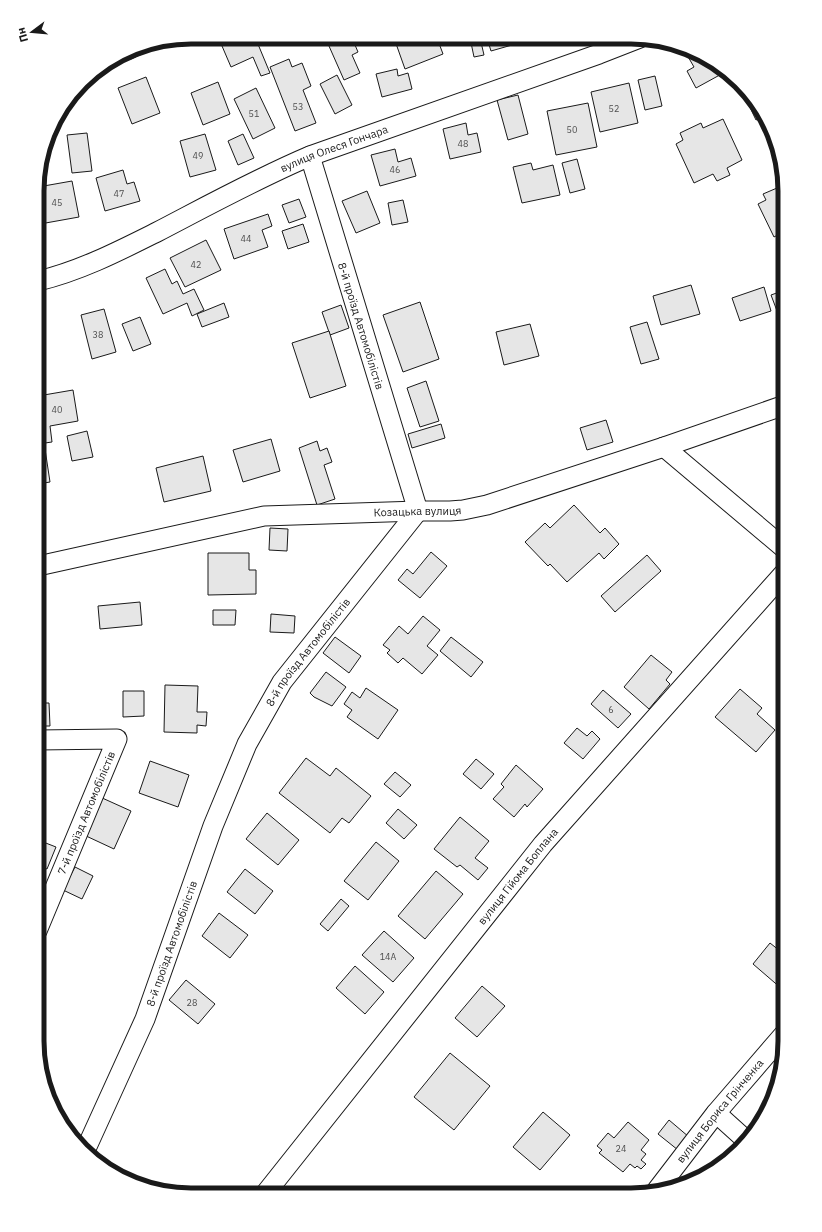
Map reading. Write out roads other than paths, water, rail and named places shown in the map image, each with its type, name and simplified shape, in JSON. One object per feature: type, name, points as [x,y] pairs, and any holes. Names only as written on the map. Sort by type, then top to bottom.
[{"type":"street","name":"вулиця Олеся Гончара","points":[[44,279],[66,273],[124,249],[278,170],[310,156],[625,44]]},
{"type":"street","name":"8-й проїзд Автомобілістів","points":[[88,1146],[145,1019],[213,826],[247,744],[282,682],[418,511],[310,156]]},
{"type":"street","name":"Козацька вулиця","points":[[44,565],[264,516],[463,510],[487,505],[664,447],[778,407]]},
{"type":"street","points":[[664,447],[778,543]]},
{"type":"street","name":"вулиця Гійома Боплана","points":[[270,1188],[544,844],[778,580]]},
{"type":"street","name":"7-й проїзд Автомобілістів","points":[[44,740],[117,739],[44,914]]},
{"type":"street","name":"вулиця Бориса Грінченка","points":[[661,1185],[716,1113],[778,1041]]},
{"type":"street","points":[[716,1113],[743,1137]]}]
